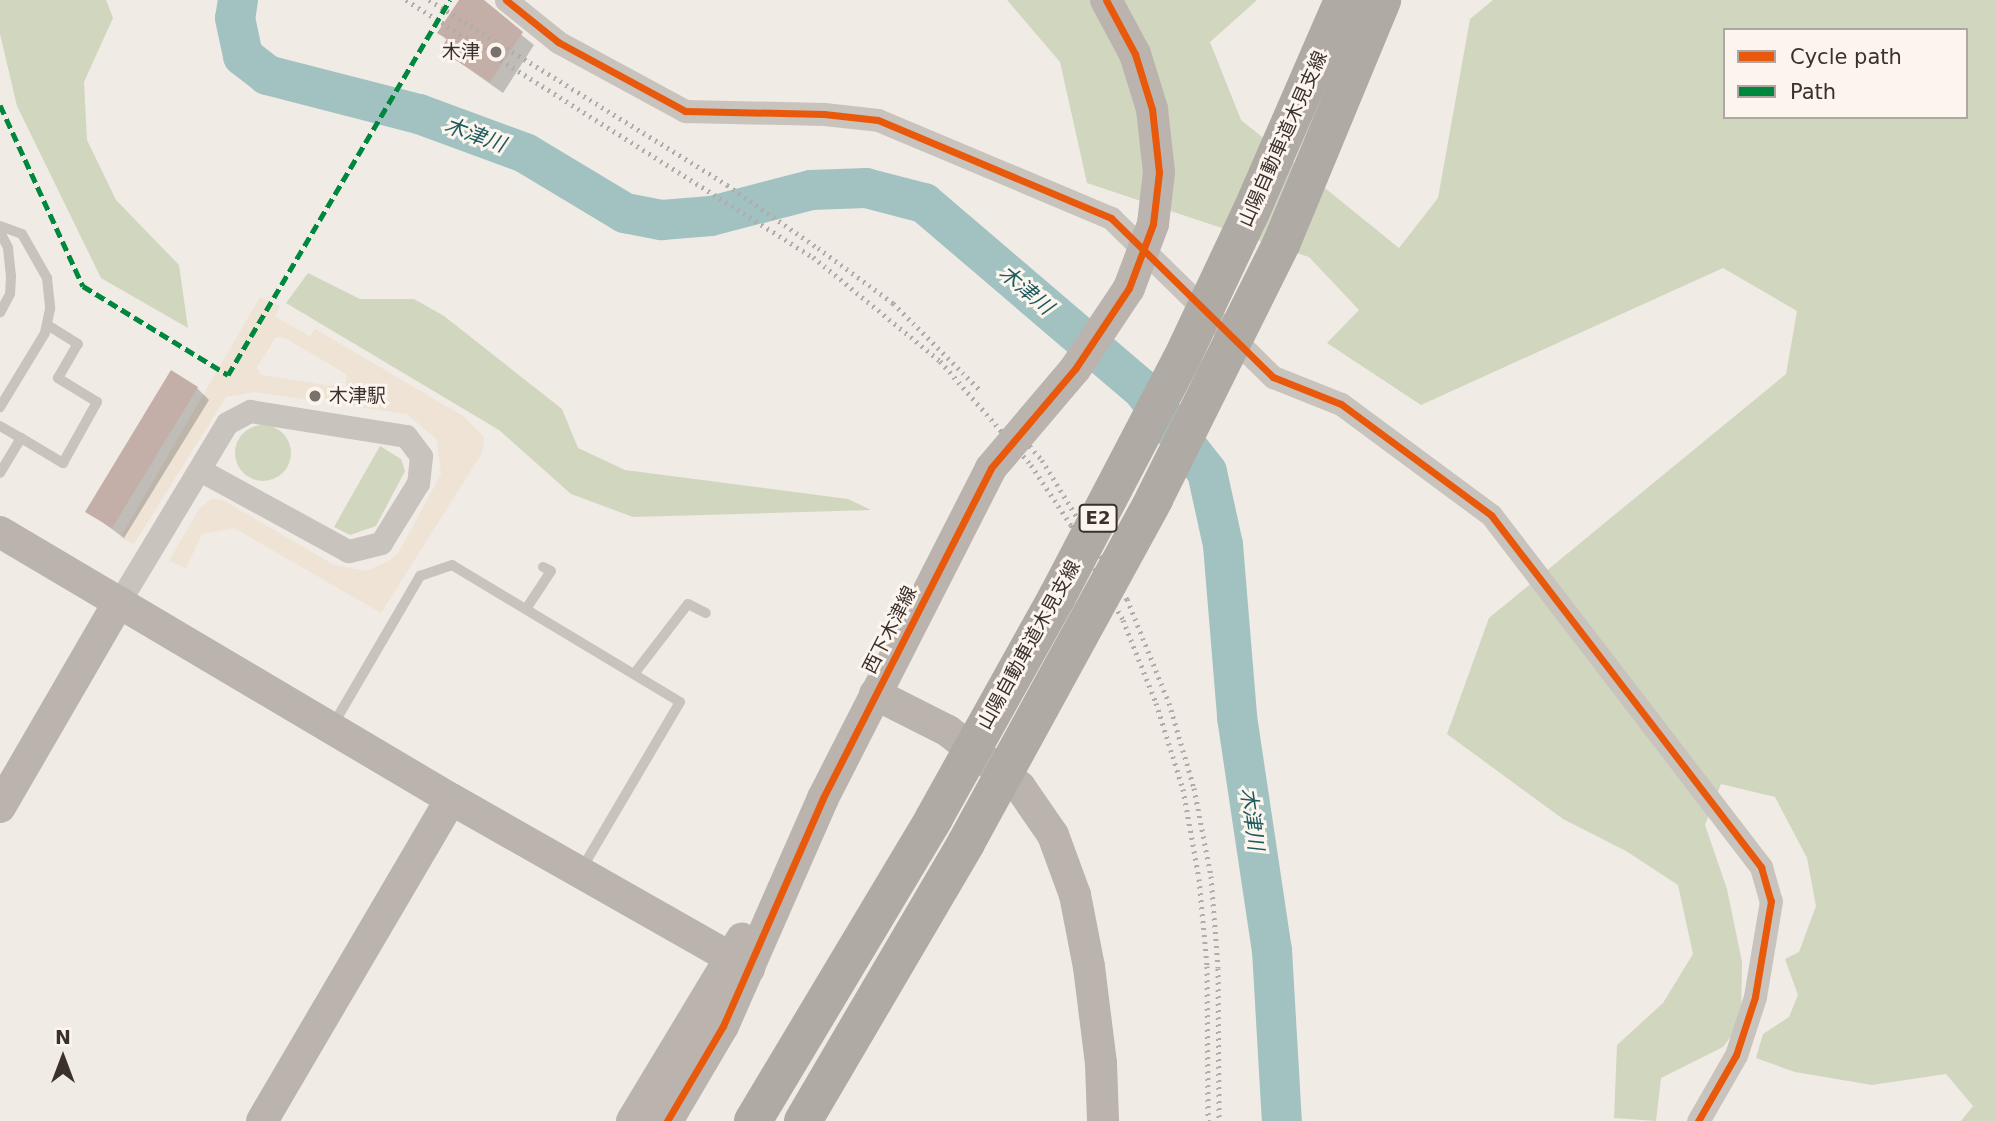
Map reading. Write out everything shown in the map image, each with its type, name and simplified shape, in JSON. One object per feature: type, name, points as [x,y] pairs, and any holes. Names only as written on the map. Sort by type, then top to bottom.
[{"type":"highway","name":"山陽自動車道木見支線","points":[[753,1121],[934,818],[1063,585],[1251,212],[1343,0]]},
{"type":"highway","name":"山陽自動車道木見支線","points":[[803,1121],[966,843],[1154,499],[1282,242],[1382,0]]},
{"type":"street","points":[[506,0],[558,42],[685,111],[824,114],[878,120],[1111,218],[1273,376],[1341,404],[1491,515],[1761,867],[1771,901],[1755,997],[1736,1055],[1698,1121]]},
{"type":"street","name":"西下木津線","points":[[632,1121],[740,962],[991,468],[1075,369],[1129,288],[1153,224],[1159,172],[1145,87],[1135,54],[1106,0]]},
{"type":"street","points":[[0,807],[119,602],[228,423],[250,411],[406,436],[421,456],[418,483],[381,543],[348,551],[200,470]]},
{"type":"street","points":[[0,532],[451,799],[740,962]]},
{"type":"street","points":[[875,694],[948,731],[1020,787],[1053,835],[1075,895],[1089,967],[1101,1063],[1103,1121]]},
{"type":"street","points":[[262,1121],[451,799]]},
{"type":"street","name":"西下木津線","points":[[667,1121],[723,1026],[740,962]]},
{"type":"lane","points":[[0,226],[22,234],[47,278],[47,325],[0,407]]},
{"type":"lane","points":[[0,232],[8,248],[11,275],[10,295],[0,313]]},
{"type":"lane","points":[[0,426],[63,463],[97,402],[58,378],[78,344],[47,325]]},
{"type":"lane","points":[[0,473],[21,438]]},
{"type":"lane","points":[[332,727],[420,576],[452,565],[680,702],[580,872]]},
{"type":"lane","points":[[526,609],[551,571],[543,567]]},
{"type":"lane","points":[[634,674],[688,604],[706,613]]},
{"type":"green space","points":[[0,0],[106,0],[113,18],[84,82],[87,140],[116,200],[179,265],[188,328],[101,278],[17,106],[0,34]]},
{"type":"green space","points":[[1007,0],[1257,0],[1210,42],[1241,120],[1399,248],[1438,198],[1470,19],[1493,0],[1996,0],[1996,1121],[1961,1121],[1973,1106],[1946,1074],[1872,1085],[1795,1072],[1756,1058],[1763,1034],[1789,1017],[1798,995],[1785,959],[1799,952],[1816,906],[1807,858],[1775,797],[1721,784],[1705,825],[1727,889],[1742,962],[1741,1023],[1723,1047],[1661,1078],[1656,1121],[1614,1118],[1617,1045],[1663,1003],[1693,954],[1678,885],[1626,851],[1563,819],[1447,734],[1489,618],[1786,374],[1797,311],[1723,268],[1421,405],[1327,343],[1359,310],[1309,257],[1087,183],[1060,62]]},
{"type":"green space","points":[[308,273],[360,299],[414,299],[444,316],[562,409],[578,448],[625,470],[848,499],[871,510],[633,517],[571,494],[499,430],[286,303]]},
{"type":"green space","points":[[263,425],[278,430],[286,438],[291,453],[286,468],[278,476],[263,481],[248,476],[240,468],[235,453],[240,438],[248,430]]},
{"type":"green space","points":[[380,446],[401,459],[405,471],[376,526],[350,535],[334,527]]},
{"type":"shaded area","points":[[260,297],[280,306],[275,317],[310,336],[315,329],[463,416],[484,437],[482,453],[381,613],[234,528],[202,534],[186,568],[169,561],[199,509],[211,499],[223,500],[334,565],[366,571],[389,561],[399,552],[441,474],[437,440],[407,414],[254,392],[226,397],[134,544],[120,538]],"holes":[[[276,337],[285,338],[346,374],[346,388],[260,375],[257,367]]]},
{"type":"building","points":[[459,0],[484,0],[523,32],[490,82],[440,50],[447,39],[437,33]]},
{"type":"building","points":[[171,370],[198,387],[112,528],[85,512]]},
{"type":"waterway","name":"木津川","points":[[238,0],[235,18],[243,56],[267,75],[419,114],[525,153],[625,213],[662,220],[711,216],[811,190],[866,188],[924,203],[1142,389],[1207,472],[1223,545],[1237,717],[1272,950],[1282,1121]]},
{"type":"railway","points":[[406,0],[813,257],[940,361],[1031,465],[1071,525],[1123,620],[1156,703],[1183,789],[1199,879],[1207,966],[1208,1121]]},
{"type":"railway","points":[[429,0],[727,185],[818,248],[893,303],[981,391]]},
{"type":"railway","points":[[1011,425],[1042,460],[1127,599],[1169,703],[1194,788],[1211,876],[1218,968],[1219,1121]]},
{"type":"marked path","points":[[0,105],[83,286],[228,375],[450,0]]},
{"type":"cycle path","points":[[506,0],[558,42],[685,111],[824,114],[878,120],[1111,218],[1273,377],[1341,404],[1491,515],[1761,867],[1771,901],[1755,997],[1736,1055],[1698,1121]]},
{"type":"cycle path","points":[[667,1121],[723,1026],[823,798],[991,468],[1075,369],[1129,288],[1153,224],[1159,172],[1152,109],[1135,54],[1106,0]]},
{"type":"place","name":"木津","points":[[496,52]]},
{"type":"place","name":"木津駅","points":[[315,396]]}]
